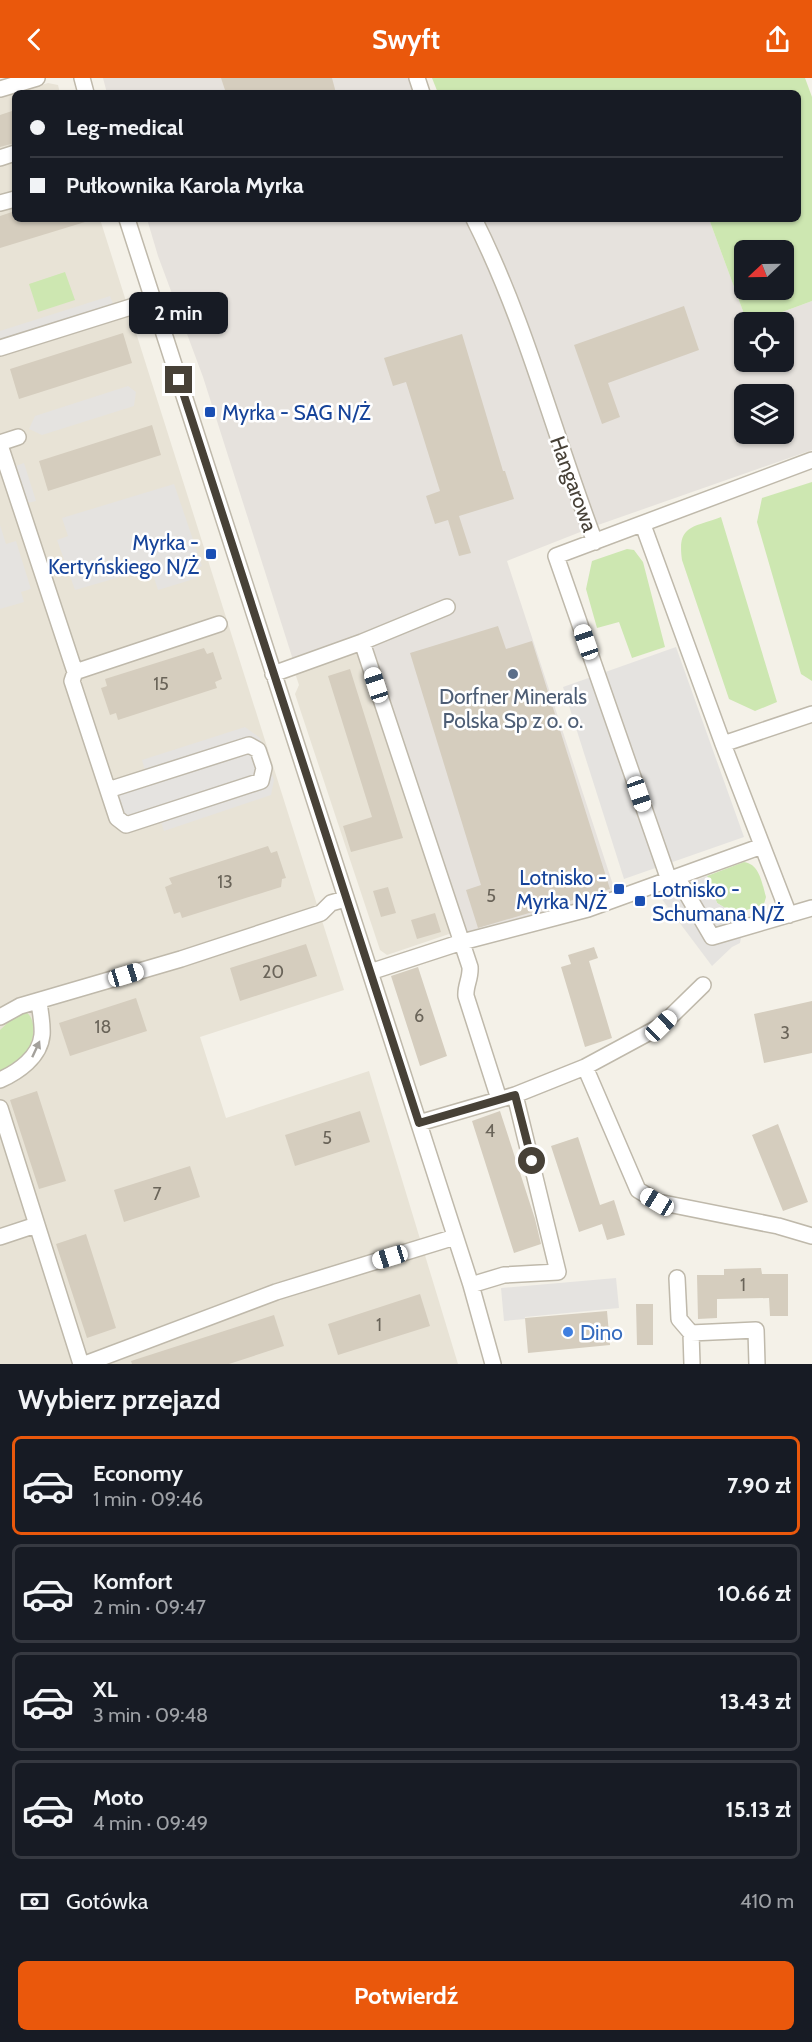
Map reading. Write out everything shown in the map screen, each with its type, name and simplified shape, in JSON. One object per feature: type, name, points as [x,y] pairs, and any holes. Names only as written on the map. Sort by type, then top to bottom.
[{"type":"street","points":[[0,89],[37,78]]},
{"type":"street","points":[[128,222],[471,1285],[493,1364]]},
{"type":"street","name":"Hangarowa","points":[[475,222],[517,316],[595,542],[556,556],[673,878]]},
{"type":"street","points":[[0,348],[153,300]]},
{"type":"street","points":[[18,437],[0,444],[75,672],[72,681],[117,818],[126,825],[261,781],[264,768],[258,750],[249,745],[108,790]]},
{"type":"street","points":[[595,542],[812,460]]},
{"type":"street","points":[[643,525],[723,744],[789,915]]},
{"type":"street","points":[[273,674],[362,642],[447,607]]},
{"type":"street","points":[[75,672],[219,624]]},
{"type":"street","points":[[362,642],[470,967],[471,976],[465,990],[466,996],[499,1099]]},
{"type":"street","points":[[723,744],[812,714]]},
{"type":"street","points":[[370,972],[462,942],[588,909],[762,846]]},
{"type":"street","points":[[673,878],[712,937],[812,908]]},
{"type":"street","points":[[0,1017],[20,1006],[181,959],[321,914],[332,903],[345,899]]},
{"type":"street","points":[[419,1123],[515,1095],[585,1067],[661,1026],[703,985]]},
{"type":"street","points":[[0,1080],[14,1074],[31,1060],[42,1037],[39,1001]]},
{"type":"street","points":[[585,1067],[639,1190],[657,1202],[812,1236]]},
{"type":"street","points":[[471,1285],[504,1275],[558,1272],[515,1095]]},
{"type":"street","points":[[0,1108],[36,1225],[83,1364],[276,1292],[455,1237]]},
{"type":"street","points":[[0,1237],[36,1225]]},
{"type":"street","points":[[677,1278],[679,1319],[691,1333],[692,1364]]},
{"type":"street","points":[[691,1333],[756,1330],[757,1364]]},
{"type":"shaded area","points":[[103,78],[413,78],[418,90],[106,90]]},
{"type":"shaded area","points":[[48,83],[58,85],[59,90],[26,90]]},
{"type":"shaded area","points":[[12,94],[12,222],[101,222],[344,990],[200,1037],[226,1118],[369,1071],[458,1364],[0,1364],[0,98]]},
{"type":"shaded area","points":[[148,222],[466,222],[470,229],[484,222],[710,222],[734,287],[734,300],[739,300],[743,312],[734,312],[734,372],[794,372],[794,312],[782,312],[812,301],[812,450],[598,525],[507,561],[615,891],[465,937],[365,636],[294,663],[203,377],[158,256]]},
{"type":"shaded area","points":[[110,296],[114,306],[0,342],[0,331]]},
{"type":"shaded area","points":[[128,386],[136,392],[134,406],[42,435],[29,429],[35,416]]},
{"type":"shaded area","points":[[24,463],[36,501],[24,504],[13,467]]},
{"type":"shaded area","points":[[174,484],[202,566],[195,569],[197,578],[158,590],[151,568],[75,590],[57,540],[68,536],[62,518]]},
{"type":"shaded area","points":[[0,525],[6,544],[16,541],[31,589],[21,592],[24,602],[0,609]]},
{"type":"shaded area","points":[[676,647],[744,837],[624,879],[563,687]]},
{"type":"shaded area","points":[[359,649],[452,933],[387,955],[380,950],[295,694],[299,685],[295,673]]},
{"type":"shaded area","points":[[245,727],[260,738],[274,780],[271,795],[164,831],[156,807],[123,818],[115,796],[149,784],[142,760]]},
{"type":"shaded area","points":[[707,876],[717,903],[735,914],[742,933],[740,943],[732,947],[712,966],[658,894]]},
{"type":"shaded area","points":[[616,1278],[619,1308],[504,1321],[501,1288]]},
{"type":"green space","points":[[432,78],[805,78],[812,97],[812,301],[782,312],[743,312],[739,300],[794,300],[794,240],[734,240],[734,287],[710,222],[801,222],[801,90],[437,90]]},
{"type":"green space","points":[[65,272],[75,300],[38,312],[29,284]]},
{"type":"green space","points":[[812,482],[812,681],[801,674],[757,522],[762,498]]},
{"type":"green space","points":[[721,517],[777,702],[755,711],[729,699],[682,560],[681,549],[684,534],[695,526]]},
{"type":"green space","points":[[627,549],[634,550],[643,562],[665,647],[632,658],[619,622],[597,628],[586,589],[592,561]]},
{"type":"green space","points":[[744,862],[754,866],[762,881],[766,897],[764,904],[735,914],[717,903],[707,876]]},
{"type":"green space","points":[[26,1012],[33,1022],[31,1043],[21,1061],[0,1073],[0,1030],[18,1013]]},
{"type":"building","points":[[221,78],[332,78],[335,90],[225,90]]},
{"type":"building","points":[[12,111],[12,144],[0,147],[0,115]]},
{"type":"building","points":[[12,212],[12,222],[85,222],[0,248],[0,216]]},
{"type":"building","points":[[684,306],[699,350],[608,383],[620,417],[602,424],[574,345]]},
{"type":"building","points":[[123,333],[132,363],[19,399],[10,369]]},
{"type":"building","points":[[462,334],[503,471],[505,471],[514,499],[459,516],[471,553],[459,556],[448,520],[435,524],[426,496],[440,491],[406,382],[393,386],[384,358]]},
{"type":"building","points":[[152,425],[161,455],[48,491],[39,461]]},
{"type":"building","points":[[498,626],[506,649],[532,641],[610,889],[478,928],[466,890],[481,885],[410,653]]},
{"type":"building","points":[[204,648],[207,654],[213,652],[222,679],[215,682],[217,688],[118,720],[116,713],[110,715],[101,688],[107,686],[105,679]]},
{"type":"building","points":[[350,669],[403,838],[351,852],[343,826],[372,817],[328,676]]},
{"type":"building","points":[[268,846],[271,853],[277,851],[286,878],[282,879],[281,887],[182,918],[180,912],[174,914],[165,887],[172,884],[169,878]]},
{"type":"building","points":[[388,887],[396,913],[381,917],[373,891]]},
{"type":"building","points":[[435,913],[441,932],[417,939],[411,920]]},
{"type":"building","points":[[306,944],[317,976],[240,1001],[230,968]]},
{"type":"building","points":[[594,947],[598,958],[589,961],[612,1038],[585,1047],[561,967],[571,964],[568,955]]},
{"type":"building","points":[[418,967],[447,1056],[420,1066],[391,976]]},
{"type":"building","points":[[136,998],[147,1031],[70,1056],[59,1023]]},
{"type":"building","points":[[812,1001],[812,1053],[764,1063],[754,1014]]},
{"type":"building","points":[[37,1091],[66,1181],[39,1189],[10,1100]]},
{"type":"building","points":[[360,1111],[370,1142],[295,1166],[285,1135]]},
{"type":"building","points":[[500,1111],[541,1244],[514,1253],[472,1121]]},
{"type":"building","points":[[778,1124],[808,1202],[783,1211],[752,1135]]},
{"type":"building","points":[[578,1137],[600,1205],[614,1200],[625,1235],[607,1240],[602,1224],[579,1232],[551,1146]]},
{"type":"building","points":[[190,1166],[200,1197],[124,1222],[114,1190]]},
{"type":"building","points":[[86,1234],[116,1328],[87,1338],[56,1244]]},
{"type":"building","points":[[761,1268],[762,1274],[788,1274],[788,1316],[770,1316],[769,1298],[717,1299],[717,1318],[698,1319],[697,1275],[724,1275],[724,1269]]},
{"type":"building","points":[[420,1294],[430,1326],[338,1355],[328,1324]]},
{"type":"building","points":[[636,1304],[653,1304],[653,1345],[637,1345]]},
{"type":"building","name":"Dino","points":[[607,1311],[610,1345],[528,1353],[525,1318]]},
{"type":"building","points":[[274,1315],[284,1346],[229,1364],[132,1364],[131,1361]]},
{"type":"place","name":"Myrka - SAG N/Ż","points":[[210,412]]},
{"type":"place","name":"Myrka - Kertyńskiego N/Ż","points":[[211,554]]},
{"type":"place","name":"Dorfner Minerals Polska Sp z o. o.","points":[[513,674]]},
{"type":"place","name":"Lotnisko - Myrka N/Ż","points":[[619,889]]},
{"type":"place","name":"Lotnisko - Schumana N/Ż","points":[[640,901]]},
{"type":"place","name":"Dino","points":[[568,1332]]},
{"type":"route","points":[[179,380],[419,1123],[515,1095],[532,1161]]}]
